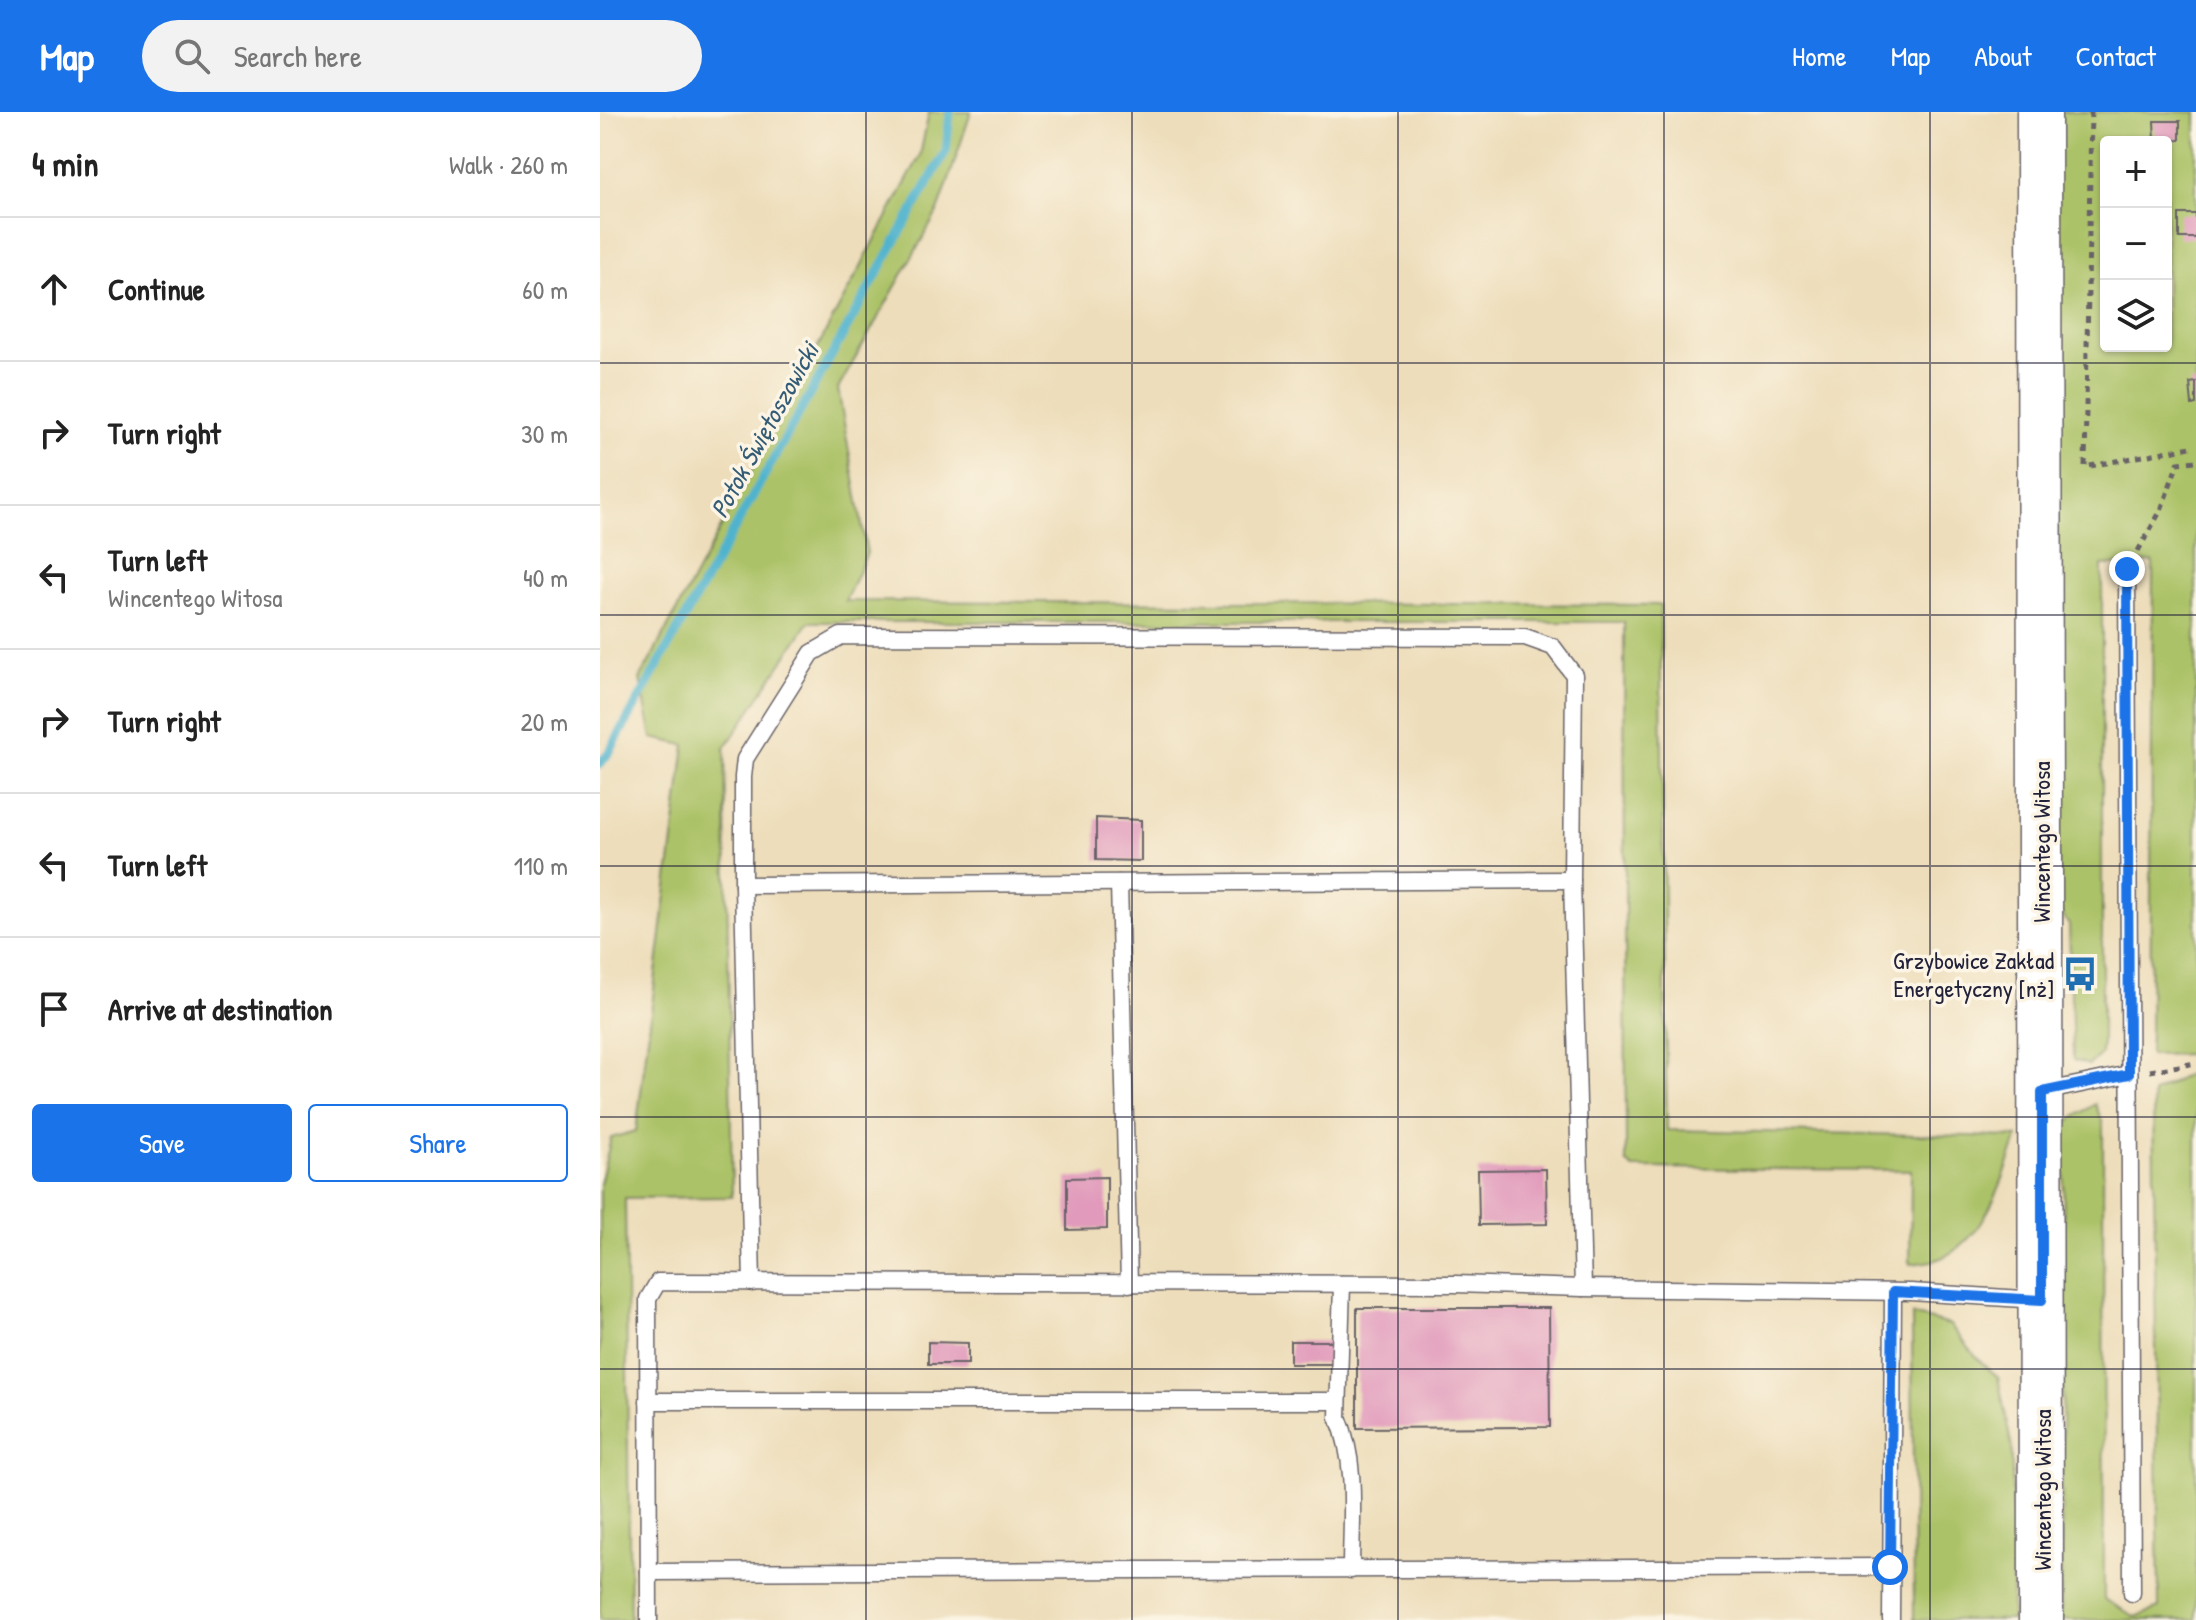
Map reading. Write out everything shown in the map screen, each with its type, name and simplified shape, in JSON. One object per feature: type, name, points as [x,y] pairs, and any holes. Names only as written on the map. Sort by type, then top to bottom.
[{"type":"main road","name":"Wincentego Witosa","points":[[2039,112],[2041,1620]]},
{"type":"lane","points":[[2127,569],[2132,1593]]},
{"type":"lane","points":[[752,1283],[743,777],[745,759],[812,653],[841,636],[1525,637],[1553,647],[1574,675],[1572,880],[1583,1288]]},
{"type":"lane","points":[[743,885],[1572,880]]},
{"type":"lane","points":[[1119,883],[1129,1284]]},
{"type":"lane","points":[[2042,1092],[2129,1074]]},
{"type":"lane","points":[[649,1620],[648,1299],[658,1282],[1455,1284],[1893,1292],[2042,1300]]},
{"type":"lane","points":[[1342,1284],[1338,1417],[1345,1434],[1351,1468],[1351,1570]]},
{"type":"lane","points":[[1891,1620],[1893,1292]]},
{"type":"lane","points":[[648,1401],[1338,1401]]},
{"type":"lane","points":[[649,1572],[1890,1567]]},
{"type":"path","points":[[2091,112],[2085,467],[2196,446]]},
{"type":"path","points":[[2127,569],[2161,510],[2178,463],[2196,461]]},
{"type":"path","points":[[2129,1074],[2196,1063]]},
{"type":"green space","points":[[929,112],[971,112],[939,209],[838,389],[867,553],[845,601],[1660,605],[1667,1130],[2018,1137],[1998,1191],[1967,1240],[1953,1252],[1936,1260],[1910,1264],[1911,1170],[1633,1168],[1626,1162],[1624,622],[809,622],[725,748],[732,1197],[625,1198],[630,1620],[600,1620],[600,1184],[611,1138],[636,1131],[685,745],[652,738],[640,679],[920,156]]},
{"type":"green space","points":[[2056,112],[2196,112],[2196,1054],[2150,1055],[2153,562],[2102,566],[2102,1041],[2101,1054],[2089,1065],[2073,1060],[2069,925],[2057,907]]},
{"type":"green space","points":[[2196,1070],[2196,1620],[2061,1620],[2064,1124],[2095,1104],[2103,1123],[2104,1599],[2136,1617],[2159,1608],[2153,1093]]},
{"type":"green space","points":[[1912,1315],[1950,1325],[1977,1358],[1998,1377],[2012,1448],[2012,1620],[1914,1620]]},
{"type":"building","points":[[2154,121],[2180,121],[2180,140],[2172,140],[2172,136],[2155,136]]},
{"type":"building","points":[[2179,214],[2196,214],[2196,238],[2179,238]]},
{"type":"building","points":[[2196,382],[2196,404],[2192,405],[2190,383]]},
{"type":"building","points":[[1096,818],[1141,820],[1141,861],[1096,860]]},
{"type":"building","points":[[1546,1169],[1547,1224],[1479,1225],[1478,1170]]},
{"type":"building","points":[[1107,1177],[1107,1229],[1067,1230],[1067,1178]]},
{"type":"building","points":[[1357,1308],[1549,1308],[1550,1427],[1357,1428]]},
{"type":"building","points":[[1290,1341],[1333,1341],[1333,1364],[1290,1364]]},
{"type":"building","points":[[928,1342],[968,1343],[968,1364],[928,1364]]},
{"type":"waterway","name":"Potok Świętoszowicki","points":[[600,764],[946,151],[950,112]]},
{"type":"place","name":"Grzybowice Zakład Energetyczny [nż]","points":[[2080,974]]},
{"type":"route","points":[[1890,1567],[1893,1292],[2042,1300],[2042,1092],[2129,1074],[2127,569]]}]
